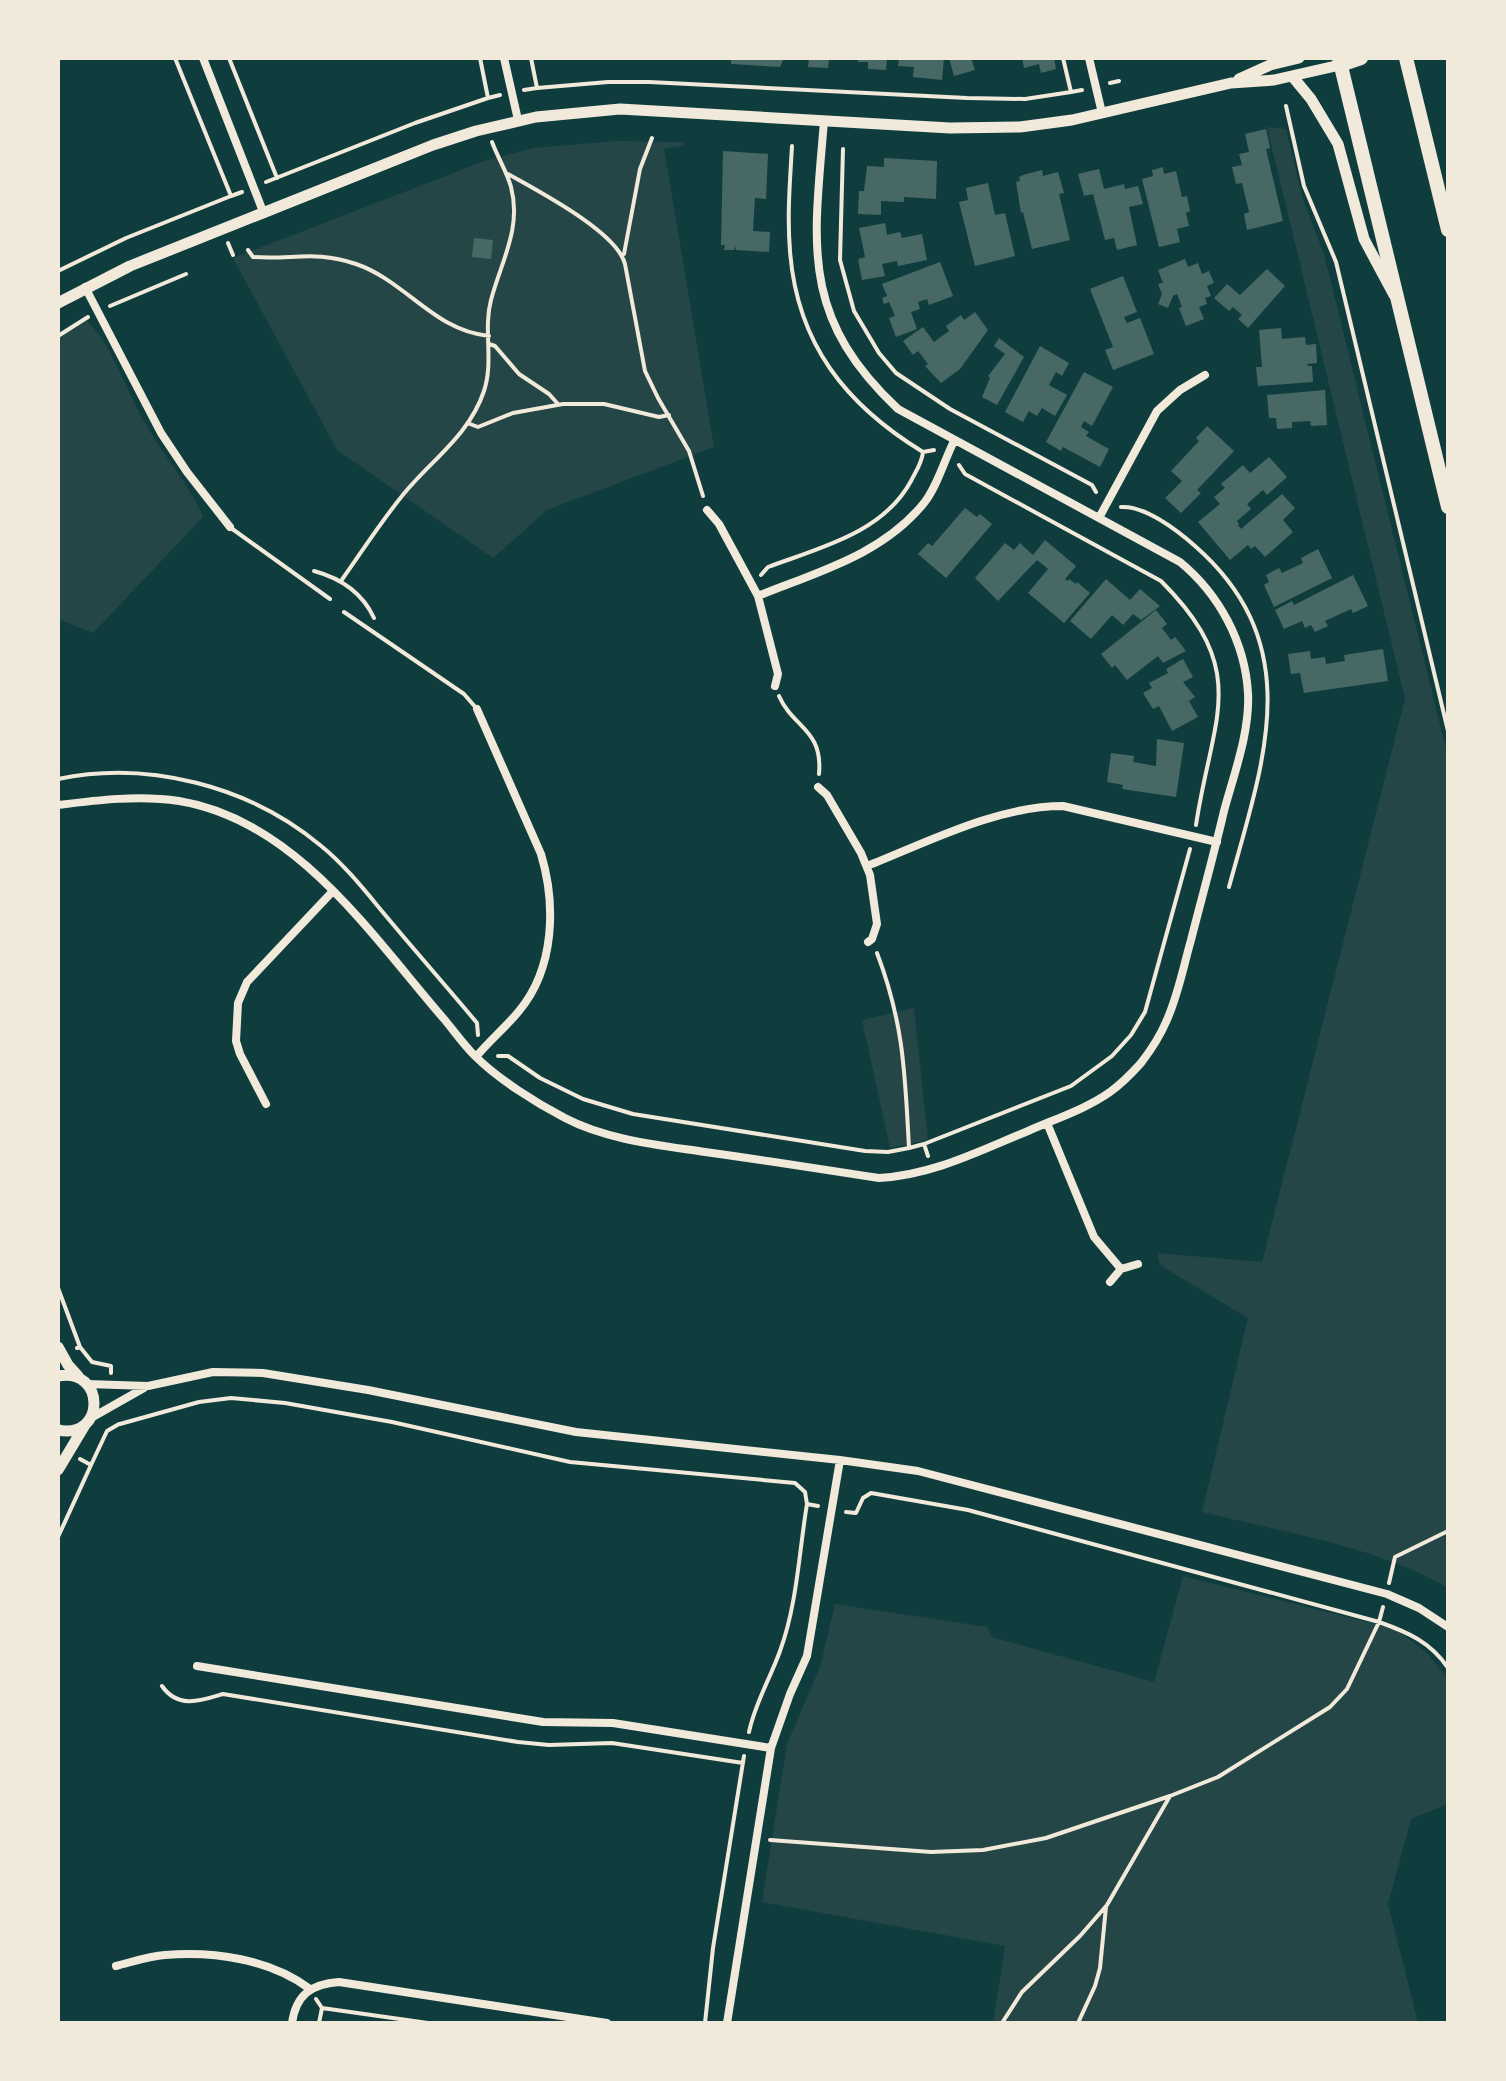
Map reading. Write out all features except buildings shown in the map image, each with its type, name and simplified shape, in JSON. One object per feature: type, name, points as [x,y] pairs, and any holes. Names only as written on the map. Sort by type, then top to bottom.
[{"type":"highway","points":[[1361,58],[1340,62],[1448,507]]},
{"type":"highway","points":[[1406,58],[1448,230]]},
{"type":"street","points":[[203,58],[264,214]]},
{"type":"street","points":[[504,58],[518,120]]},
{"type":"street","points":[[1089,58],[1102,113]]},
{"type":"street","points":[[1231,83],[1273,62],[1299,58]]},
{"type":"street","points":[[58,303],[85,287],[433,145],[518,120],[620,109],[987,128],[1046,124],[1231,83],[1274,80],[1340,62]]},
{"type":"street","points":[[1292,76],[1311,99],[1338,144],[1368,250],[1398,303]]},
{"type":"street","points":[[58,805],[104,799],[179,801],[219,813],[266,835],[294,855],[333,891],[476,1057],[546,1108],[604,1134],[879,1178],[932,1170],[1047,1123],[1110,1092],[1140,1064],[1151,1048],[1166,1023],[1176,995],[1246,723],[1246,674],[1232,629],[1212,595],[1194,573],[1100,516],[898,409],[855,363],[833,324],[819,272],[816,233],[824,121]]},
{"type":"street","points":[[85,287],[161,433],[230,527]]},
{"type":"street","points":[[1100,516],[1157,411],[1180,390],[1205,375]]},
{"type":"street","points":[[758,596],[865,553],[893,536],[926,501],[954,441]]},
{"type":"street","points":[[707,510],[719,524],[758,596],[778,674],[775,686]]},
{"type":"street","points":[[476,1057],[520,1010],[537,980],[549,937],[551,907],[548,878],[541,854],[477,709]]},
{"type":"street","points":[[818,787],[827,795],[867,866],[877,924],[870,940]]},
{"type":"street","points":[[867,866],[999,815],[1047,806],[1063,806],[1217,842]]},
{"type":"street","points":[[266,1104],[236,1041],[238,1003],[247,982],[333,891]]},
{"type":"street","points":[[1047,1123],[1094,1237],[1121,1269]]},
{"type":"street","points":[[1110,1282],[1121,1269],[1138,1264]]},
{"type":"street","points":[[58,1470],[88,1421],[94,1400],[84,1381],[60,1351]]},
{"type":"street","points":[[58,1376],[72,1375],[84,1381],[148,1386],[213,1372],[263,1373],[368,1390],[576,1432],[840,1460],[954,1479],[1387,1594],[1419,1608],[1448,1627]]},
{"type":"street","points":[[58,1430],[71,1431],[148,1386]]},
{"type":"street","points":[[727,2023],[771,1748],[807,1656],[840,1460]]},
{"type":"street","points":[[197,1666],[543,1722],[613,1723],[771,1748]]},
{"type":"street","points":[[116,1966],[163,1955],[205,1954],[281,1971],[310,1989]]},
{"type":"street","points":[[292,2023],[294,2008],[300,1997],[324,1983],[339,1982],[607,2023]]},
{"type":"lane","points":[[230,527],[330,599]]},
{"type":"lane","points":[[344,612],[464,694],[477,709]]},
{"type":"path","points":[[175,58],[231,196]]},
{"type":"path","points":[[229,58],[277,178]]},
{"type":"path","points":[[537,88],[649,82],[981,99],[1025,99],[1071,92]]},
{"type":"path","points":[[58,271],[126,238],[415,123],[488,98]]},
{"type":"path","points":[[1286,106],[1304,186],[1336,262],[1448,731]]},
{"type":"path","points":[[341,581],[399,499],[469,424],[485,388],[490,363],[490,303],[513,234],[514,203],[507,174],[488,128]]},
{"type":"path","points":[[652,138],[640,169],[623,256],[642,359],[650,384],[689,451],[707,510]]},
{"type":"path","points":[[792,146],[790,250],[795,289],[805,322],[818,350],[852,397],[871,416],[923,452]]},
{"type":"path","points":[[507,174],[591,224],[614,243],[623,256]]},
{"type":"path","points":[[248,250],[253,257],[322,255],[359,264],[395,284],[432,314],[468,334],[489,336]]},
{"type":"path","points":[[58,336],[98,311],[186,274]]},
{"type":"path","points":[[489,344],[495,346],[519,374],[549,394],[558,404]]},
{"type":"path","points":[[469,424],[478,427],[513,413],[558,404],[604,404],[659,417],[669,415]]},
{"type":"path","points":[[58,779],[84,773],[145,772],[196,782],[276,813],[321,845],[359,884],[477,1023],[477,1033],[485,1045],[499,1058],[508,1056],[540,1078],[583,1099],[633,1114],[865,1151],[888,1152],[924,1144],[1071,1086],[1112,1056],[1131,1035],[1145,1012],[1157,976],[1194,837],[1219,718],[1220,692],[1214,659],[1203,632],[1186,605],[1161,581],[965,474],[961,466],[946,457],[931,449],[923,452]]},
{"type":"path","points":[[753,585],[768,567],[861,530],[886,513],[907,489],[923,452]]},
{"type":"path","points":[[288,570],[316,571],[341,581],[368,605],[380,636]]},
{"type":"path","points":[[775,686],[782,703],[810,734],[820,760]]},
{"type":"path","points":[[870,940],[892,991],[899,1021],[907,1080],[909,1148]]},
{"type":"path","points":[[924,1144],[932,1170]]},
{"type":"path","points":[[58,1288],[80,1347],[60,1351]]},
{"type":"path","points":[[120,1424],[199,1402],[231,1398],[285,1403],[406,1425],[570,1462],[795,1483],[805,1492],[807,1504],[789,1617],[780,1651],[754,1709],[746,1744],[709,1979],[705,2023]]},
{"type":"path","points":[[58,1537],[91,1465]]},
{"type":"path","points":[[807,1504],[856,1513],[863,1498],[871,1493],[968,1510],[1379,1622],[1410,1633],[1428,1645],[1448,1668]]},
{"type":"path","points":[[757,1839],[931,1852],[983,1850],[1046,1838],[1218,1777],[1330,1707],[1347,1689],[1379,1622],[1395,1557],[1448,1531]]},
{"type":"path","points":[[162,1686],[180,1701],[193,1702],[223,1694],[518,1742],[549,1745],[612,1743],[743,1763]]},
{"type":"path","points":[[1002,2023],[1022,1992],[1107,1905],[1170,1796]]},
{"type":"path","points":[[1078,2023],[1100,1968],[1107,1905]]},
{"type":"path","points":[[310,1989],[322,2008],[319,2023]]},
{"type":"path","points":[[322,2008],[428,2023]]},
{"type":"shaded area","points":[[1267,127],[1286,129],[1303,200],[1324,254],[1448,757],[1448,1588],[1361,1551],[1202,1512],[1248,1318],[1160,1265],[1157,1253],[1262,1262],[1405,699]]},
{"type":"shaded area","points":[[617,141],[684,142],[683,146],[664,149],[714,447],[547,510],[493,558],[337,450],[233,258],[487,160],[534,148]]},
{"type":"shaded area","points":[[87,321],[104,343],[141,416],[203,517],[93,633],[58,619],[58,338]]},
{"type":"shaded area","points":[[914,1008],[928,1140],[890,1148],[862,1020]]},
{"type":"shaded area","points":[[1183,1576],[1387,1627],[1404,1635],[1429,1655],[1448,1679],[1448,1804],[1411,1819],[1388,1904],[1418,2023],[993,2023],[1005,1946],[762,1902],[787,1744],[820,1667],[835,1604],[987,1627],[992,1637],[1154,1682]]}]
